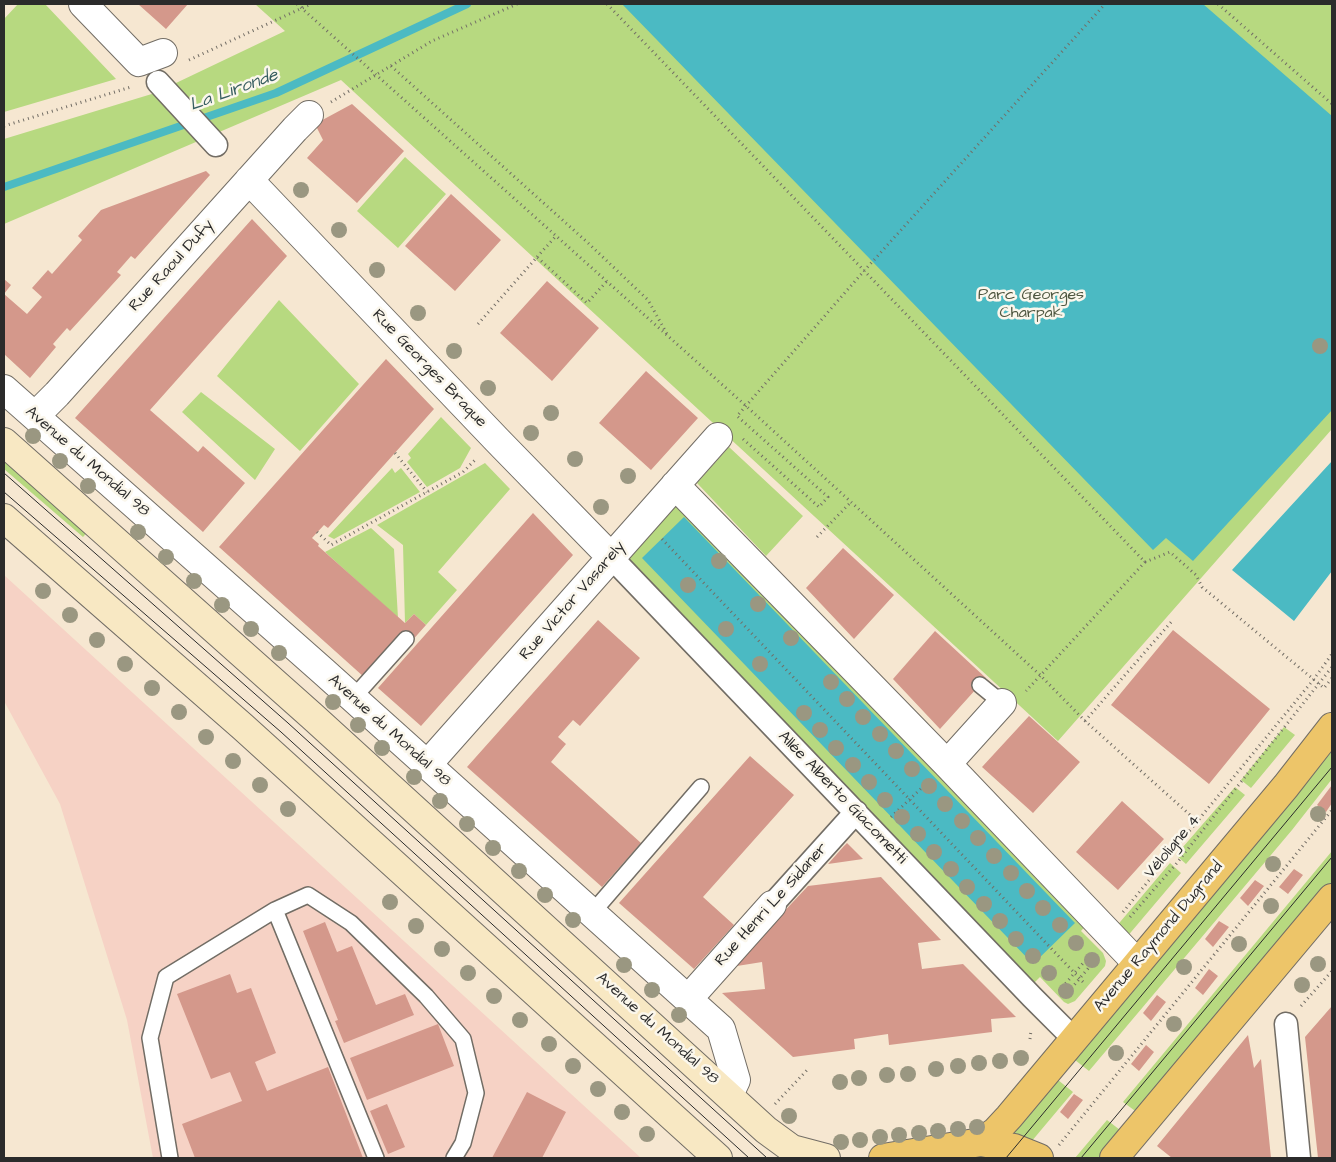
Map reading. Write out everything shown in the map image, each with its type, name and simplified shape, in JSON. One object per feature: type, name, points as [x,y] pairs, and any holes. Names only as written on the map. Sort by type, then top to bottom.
[{"type":"main road","name":"Avenue du Mondial 98","points":[[4,442],[319,723],[758,1122],[792,1149],[826,1158]]},
{"type":"main road","points":[[4,518],[244,727],[718,1158]]},
{"type":"main road","name":"Avenue Raymond Dugrand","points":[[981,1142],[996,1131],[1009,1117],[1286,786],[1332,727]]},
{"type":"main road","points":[[1114,1158],[1332,898]]},
{"type":"main road","points":[[883,1158],[981,1142],[1047,1154]]},
{"type":"street","points":[[83,4],[139,62],[176,56]]},
{"type":"street","points":[[158,82],[216,145]]},
{"type":"street","name":"Rue Raoul Dufy","points":[[34,416],[248,180],[310,116]]},
{"type":"street","name":"Rue Georges Braque","points":[[248,180],[496,440],[611,556]]},
{"type":"street","name":"Avenue du Mondial 98","points":[[4,389],[689,998],[721,1029],[736,1080],[730,1095]]},
{"type":"street","name":"Rue Victor Vasarely","points":[[427,765],[675,485],[730,438]]},
{"type":"street","points":[[675,485],[947,764],[1137,963]]},
{"type":"street","name":"Allée Alberto Giacometti","points":[[611,556],[1074,1039]]},
{"type":"street","points":[[947,764],[1002,703]]},
{"type":"street","name":"Rue Henri Le Sidaner","points":[[689,998],[856,812]]},
{"type":"street","points":[[1286,1024],[1299,1158]]},
{"type":"lane","points":[[352,698],[406,639]]},
{"type":"lane","points":[[980,685],[1002,703]]},
{"type":"lane","points":[[592,913],[701,787]]},
{"type":"lane","points":[[170,1158],[150,1038],[166,977],[275,910],[308,895],[350,923],[426,996],[463,1039],[476,1093],[463,1143],[454,1158]]},
{"type":"lane","points":[[275,910],[376,1158]]},
{"type":"path","points":[[296,4],[745,405],[1040,675],[1085,722],[1198,822]]},
{"type":"path","points":[[176,56],[311,4]]},
{"type":"path","points":[[310,116],[432,41],[517,4]]},
{"type":"path","points":[[606,4],[1146,562]]},
{"type":"path","points":[[730,438],[819,507],[828,497],[736,416],[1105,4]]},
{"type":"path","points":[[1218,4],[1332,104]]},
{"type":"path","points":[[391,66],[587,242],[648,300],[669,337]]},
{"type":"path","points":[[4,126],[132,86]]},
{"type":"path","points":[[478,324],[556,236]]},
{"type":"path","points":[[537,257],[587,303],[607,282]]},
{"type":"path","points":[[395,453],[427,492]]},
{"type":"path","points":[[317,532],[330,545],[463,472]]},
{"type":"path","points":[[817,537],[851,502]]},
{"type":"path","points":[[644,521],[1086,985]]},
{"type":"path","points":[[1002,703],[1014,705],[1146,562],[1170,552],[1196,575],[1202,587],[1324,688],[1332,678]]},
{"type":"path","points":[[1085,722],[1172,621]]},
{"type":"path","points":[[1047,1012],[1074,974],[1110,935],[1332,654]]},
{"type":"path","name":"Véloligne 4","points":[[1047,1012],[1030,1039],[1033,1022],[1047,1012],[1079,979],[1110,935],[1176,864],[1332,668]]},
{"type":"path","points":[[875,833],[947,764]]},
{"type":"path","points":[[1047,1154],[1332,810]]},
{"type":"path","points":[[1286,1024],[1332,971]]},
{"type":"path","points":[[758,1122],[809,1068]]},
{"type":"shaded area","points":[[4,575],[641,1158],[153,1158],[127,1020],[60,804],[4,701]]},
{"type":"green space","points":[[18,4],[45,4],[116,79],[4,112],[4,19]]},
{"type":"green space","name":"Parc Georges Charpak","points":[[255,4],[1332,4],[1332,429],[1058,741],[341,80],[4,224],[4,139],[155,93],[285,31]]},
{"type":"green space","points":[[405,157],[446,194],[398,248],[357,211]]},
{"type":"green space","points":[[279,300],[359,384],[300,451],[217,376]]},
{"type":"green space","points":[[201,392],[275,449],[255,480],[182,412]]},
{"type":"green space","points":[[441,417],[471,448],[460,468],[427,487],[407,462],[411,458],[408,454]]},
{"type":"green space","points":[[729,447],[803,516],[766,556],[697,483]]},
{"type":"green space","points":[[4,453],[90,529],[83,537],[4,469]]},
{"type":"green space","points":[[485,463],[510,489],[438,572],[457,590],[426,625],[414,614],[405,623],[403,545],[377,525]]},
{"type":"green space","points":[[392,468],[395,473],[401,468],[420,492],[334,539],[328,536]]},
{"type":"green space","points":[[679,494],[1089,922],[1081,931],[1103,953],[1106,961],[1105,966],[1075,1001],[1068,1004],[1064,1002],[1040,977],[1032,985],[622,556]]},
{"type":"green space","points":[[371,528],[394,549],[398,618],[325,552]]},
{"type":"green space","points":[[1284,727],[1295,735],[1251,788],[1241,780]]},
{"type":"green space","points":[[1332,751],[1332,779],[1292,830],[1089,1071],[1075,1060]]},
{"type":"green space","points":[[1235,787],[1245,795],[1186,864],[1176,855]]},
{"type":"green space","points":[[1332,851],[1332,882],[1138,1113],[1123,1102]]},
{"type":"green space","points":[[1170,863],[1181,873],[1126,938],[1115,928]]},
{"type":"green space","points":[[1058,1080],[1073,1092],[1031,1142],[1014,1133],[1014,1129]]},
{"type":"green space","points":[[1107,1120],[1124,1133],[1102,1158],[1075,1158]]},
{"type":"water","points":[[622,4],[1203,4],[1332,116],[1332,410],[1193,561],[1166,538],[1153,550]]},
{"type":"water","points":[[1332,461],[1332,571],[1294,621],[1232,570]]},
{"type":"water","points":[[684,517],[1075,923],[1033,964],[642,558]]},
{"type":"building","points":[[138,4],[188,4],[166,29]]},
{"type":"building","points":[[352,104],[404,151],[357,203],[307,158],[323,140],[315,124]]},
{"type":"building","points":[[206,171],[210,175],[135,259],[131,256],[117,272],[121,275],[70,331],[67,328],[53,344],[56,347],[30,378],[4,354],[4,294],[27,314],[42,297],[32,288],[48,270],[52,274],[82,240],[78,236],[101,210]]},
{"type":"building","points":[[451,194],[501,240],[455,291],[405,246]]},
{"type":"building","points":[[252,219],[287,256],[150,410],[198,452],[203,446],[245,483],[203,532],[75,418]]},
{"type":"building","points":[[4,279],[11,285],[4,294]]},
{"type":"building","points":[[547,281],[599,328],[552,381],[500,333]]},
{"type":"building","points":[[386,359],[434,409],[328,528],[324,525],[312,538],[319,544],[318,546],[405,623],[414,614],[426,625],[410,643],[364,677],[219,547]]},
{"type":"building","points":[[646,371],[698,418],[651,470],[599,423]]},
{"type":"building","points":[[533,513],[573,555],[421,726],[378,688]]},
{"type":"building","points":[[843,548],[894,595],[854,639],[806,588]]},
{"type":"building","points":[[598,620],[640,658],[580,726],[573,720],[558,737],[566,744],[551,762],[641,843],[602,887],[467,767]]},
{"type":"building","points":[[1173,630],[1270,709],[1209,784],[1111,705]]},
{"type":"building","points":[[935,631],[986,678],[940,729],[893,679]]},
{"type":"building","points":[[1029,716],[1080,762],[1033,813],[982,767]]},
{"type":"building","points":[[750,756],[794,795],[703,897],[734,925],[694,969],[619,903]]},
{"type":"building","points":[[1332,785],[1332,803],[1326,812],[1317,805]]},
{"type":"building","points":[[1122,801],[1164,839],[1118,890],[1076,852]]},
{"type":"building","points":[[847,843],[863,859],[828,864],[844,846]]},
{"type":"building","points":[[1294,869],[1303,875],[1288,894],[1279,887]]},
{"type":"building","points":[[881,877],[941,940],[918,943],[922,969],[963,964],[1016,1017],[991,1019],[992,1032],[889,1045],[888,1034],[854,1039],[855,1049],[793,1057],[722,993],[765,989],[762,962],[737,966],[808,886]]},
{"type":"building","points":[[1255,880],[1264,886],[1248,906],[1240,898]]},
{"type":"building","points":[[1219,921],[1229,927],[1213,947],[1205,939]]},
{"type":"building","points":[[325,922],[337,952],[352,946],[376,1005],[405,994],[414,1015],[344,1043],[335,1021],[338,1020],[303,931]]},
{"type":"building","points":[[1209,969],[1218,976],[1203,995],[1195,988]]},
{"type":"building","points":[[230,974],[237,993],[251,988],[276,1053],[255,1062],[267,1091],[328,1067],[363,1158],[195,1158],[182,1124],[242,1101],[230,1072],[211,1079],[177,994]]},
{"type":"building","points":[[1157,995],[1166,1002],[1151,1021],[1143,1013]]},
{"type":"building","points":[[1332,1006],[1332,1158],[1318,1158],[1305,1037]]},
{"type":"building","points":[[438,1024],[454,1066],[367,1100],[350,1058]]},
{"type":"building","points":[[1248,1035],[1254,1068],[1261,1059],[1271,1158],[1172,1158],[1157,1146]]},
{"type":"building","points":[[1146,1045],[1154,1052],[1139,1071],[1131,1064]]},
{"type":"building","points":[[527,1092],[566,1112],[542,1158],[492,1158]]},
{"type":"building","points":[[1074,1094],[1083,1100],[1068,1119],[1060,1112]]},
{"type":"building","points":[[387,1104],[405,1147],[388,1154],[370,1111]]},
{"type":"waterway","name":"La Lironde","points":[[4,187],[276,93],[467,4]]},
{"type":"tram line","points":[[4,473],[288,723],[767,1158]]},
{"type":"tram line","points":[[4,492],[281,732],[749,1158]]},
{"type":"tram line","points":[[1006,1158],[1332,767]]},
{"type":"tram line","points":[[1081,1158],[1332,857]]}]
